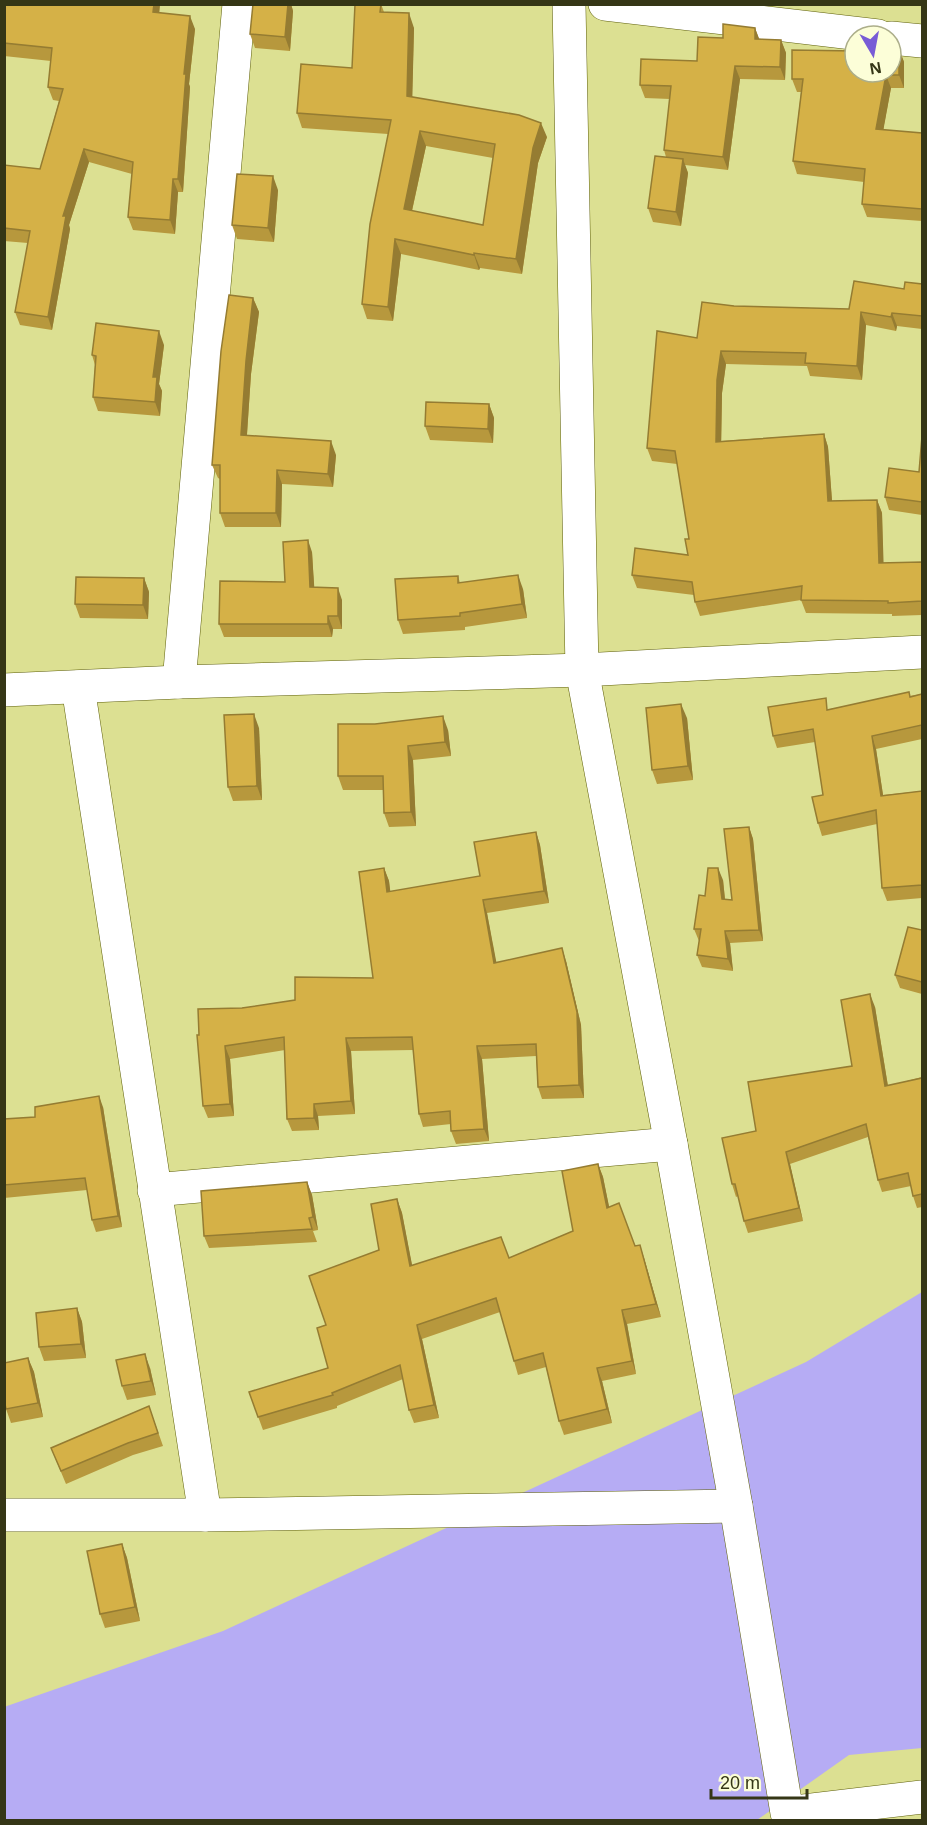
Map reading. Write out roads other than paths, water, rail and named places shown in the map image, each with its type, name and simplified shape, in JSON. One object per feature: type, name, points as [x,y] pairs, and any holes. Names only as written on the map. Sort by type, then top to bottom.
[{"type":"street","points":[[179,682],[239,4]]},
{"type":"street","points":[[569,4],[582,670],[671,1143],[736,1506],[787,1813],[922,1797]]},
{"type":"street","points":[[605,4],[843,32]]},
{"type":"street","points":[[903,39],[922,41]]},
{"type":"street","points":[[4,690],[179,682],[582,670],[922,652]]},
{"type":"street","points":[[78,687],[205,1515]]},
{"type":"street","points":[[154,1190],[671,1143]]},
{"type":"street","points":[[4,1515],[205,1515],[736,1506]]}]
